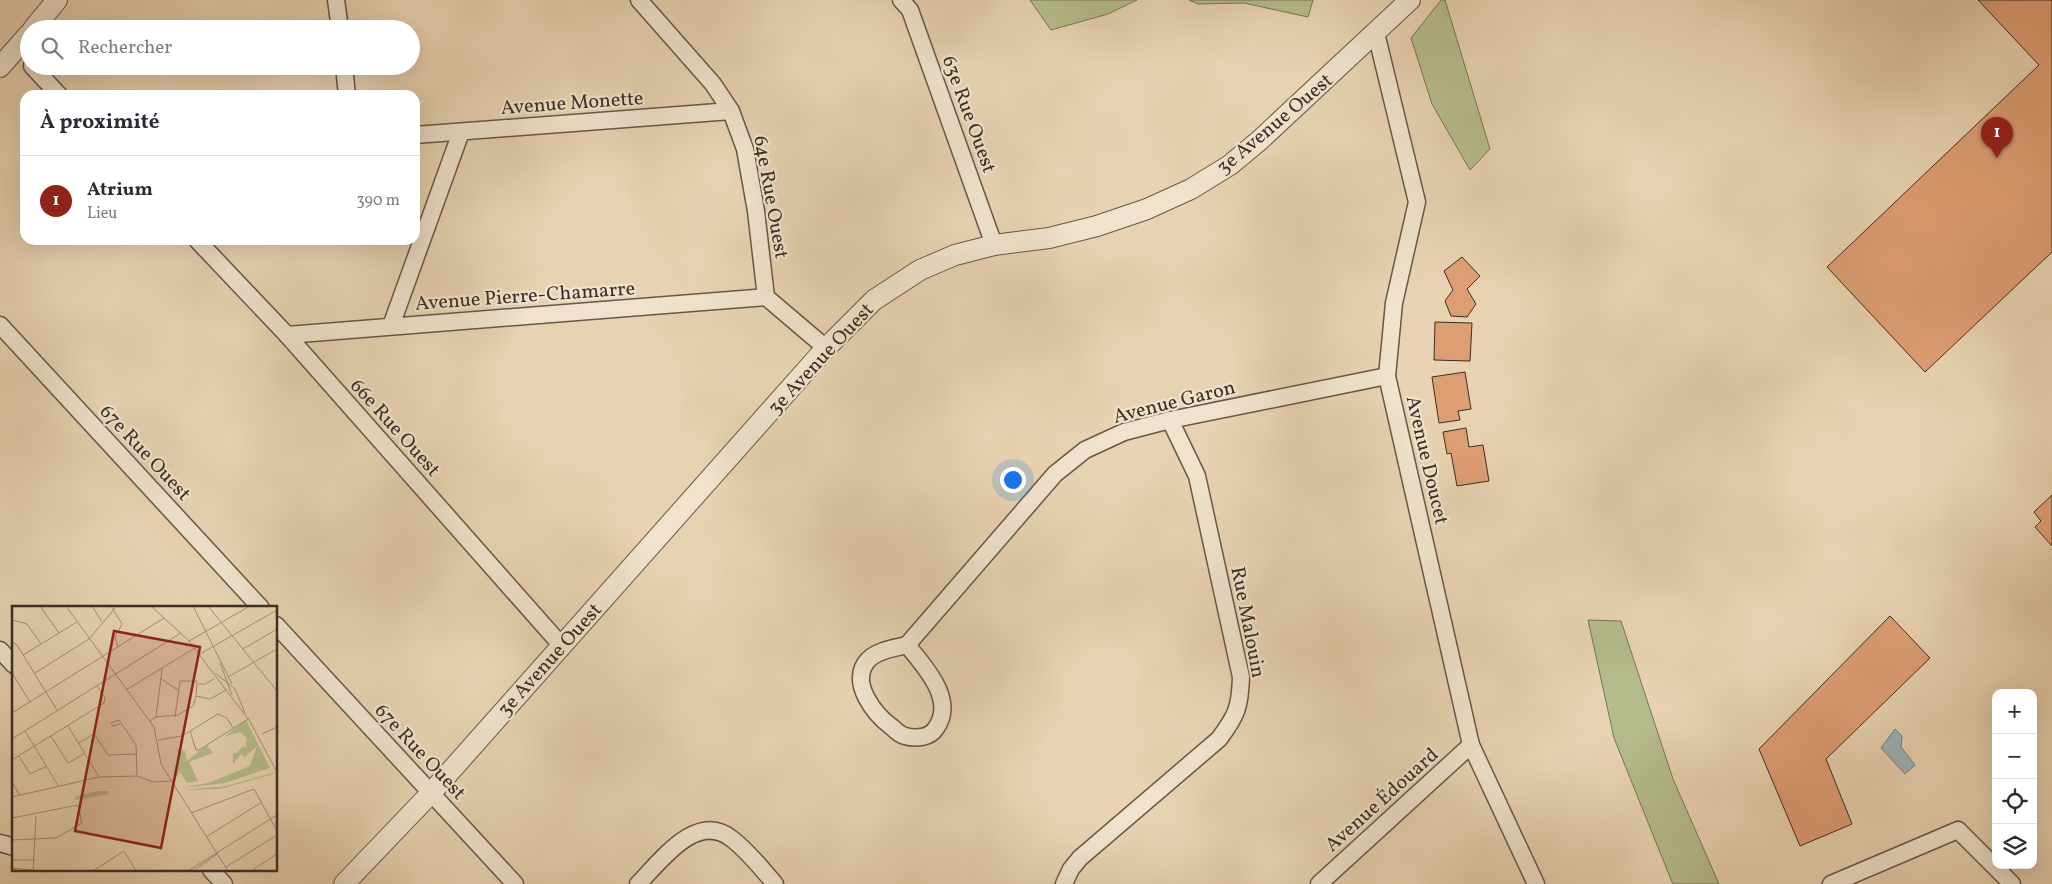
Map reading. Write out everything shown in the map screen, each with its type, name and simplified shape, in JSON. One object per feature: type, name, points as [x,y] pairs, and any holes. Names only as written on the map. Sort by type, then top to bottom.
[{"type":"street","points":[[40,20],[57,0]]},
{"type":"street","points":[[336,0],[339,20]]},
{"type":"street","name":"64e Rue Ouest","points":[[639,0],[713,84],[731,112],[745,149],[756,211],[766,297]]},
{"type":"street","name":"63e Rue Ouest","points":[[902,0],[910,10],[994,245]]},
{"type":"street","name":"3e Avenue Ouest","points":[[344,884],[431,793],[826,348],[874,300],[920,270],[955,255],[994,245],[1049,238],[1097,226],[1147,209],[1191,189],[1230,165],[1260,140],[1410,0]]},
{"type":"street","name":"Avenue Doucet","points":[[1376,33],[1417,202],[1394,303],[1387,376],[1471,745],[1536,884]]},
{"type":"street","points":[[0,67],[20,57]]},
{"type":"street","points":[[40,75],[54,90]]},
{"type":"street","points":[[345,75],[347,90]]},
{"type":"street","name":"Avenue Monette","points":[[420,135],[731,112]]},
{"type":"street","points":[[391,326],[461,132]]},
{"type":"street","name":"66e Rue Ouest","points":[[201,245],[287,335],[561,645]]},
{"type":"street","points":[[766,297],[826,348]]},
{"type":"street","name":"Avenue Pierre-Chamarre","points":[[287,335],[766,297]]},
{"type":"street","name":"67e Rue Ouest","points":[[0,325],[259,606]]},
{"type":"street","name":"Avenue Garon","points":[[907,645],[1055,474],[1092,446],[1124,432],[1170,420],[1387,376]]},
{"type":"street","name":"Rue Malouin","points":[[1064,884],[1071,869],[1080,858],[1219,739],[1234,720],[1240,701],[1241,677],[1197,476],[1170,420]]},
{"type":"street","name":"67e Rue Ouest","points":[[278,627],[514,884]]},
{"type":"street","points":[[907,645],[921,662],[939,690],[944,706],[942,719],[933,733],[920,738],[903,736],[885,723],[870,707],[863,691],[862,674],[868,660],[884,650],[907,645]]},
{"type":"street","points":[[0,650],[12,663]]},
{"type":"street","name":"Avenue Édouard","points":[[1319,884],[1471,745]]},
{"type":"street","points":[[638,884],[685,837],[699,832],[714,830],[732,838],[775,884]]},
{"type":"street","points":[[1831,884],[1958,830],[2012,884]]},
{"type":"street","points":[[0,843],[12,847]]},
{"type":"street","points":[[212,872],[224,884]]},
{"type":"green space","points":[[1030,0],[1137,0],[1108,14],[1051,30]]},
{"type":"green space","points":[[1189,0],[1313,0],[1308,17],[1244,3],[1198,4]]},
{"type":"green space","points":[[1441,0],[1445,0],[1490,149],[1470,170],[1432,104],[1411,38]]},
{"type":"green space","points":[[1588,620],[1621,621],[1673,779],[1719,884],[1673,884],[1672,882],[1614,738]]},
{"type":"water","points":[[1895,729],[1902,736],[1901,747],[1915,765],[1905,774],[1881,748]]},
{"type":"building","points":[[1978,0],[2052,0],[2052,252],[1925,372],[1827,267],[2039,65]]},
{"type":"building","points":[[1462,257],[1480,276],[1467,289],[1476,304],[1467,317],[1451,316],[1445,301],[1453,290],[1444,271]]},
{"type":"building","points":[[1435,322],[1472,323],[1470,361],[1434,360]]},
{"type":"building","points":[[1465,372],[1471,409],[1458,411],[1460,420],[1439,423],[1432,377]]},
{"type":"building","points":[[1466,428],[1469,447],[1483,445],[1489,481],[1457,486],[1451,453],[1447,454],[1443,432]]},
{"type":"building","points":[[2052,495],[2052,546],[2035,527],[2041,521],[2034,512]]},
{"type":"building","points":[[1890,616],[1930,658],[1826,759],[1852,824],[1800,846],[1759,749]]},
{"type":"place","name":"Atrium","points":[[1997,158]]}]
